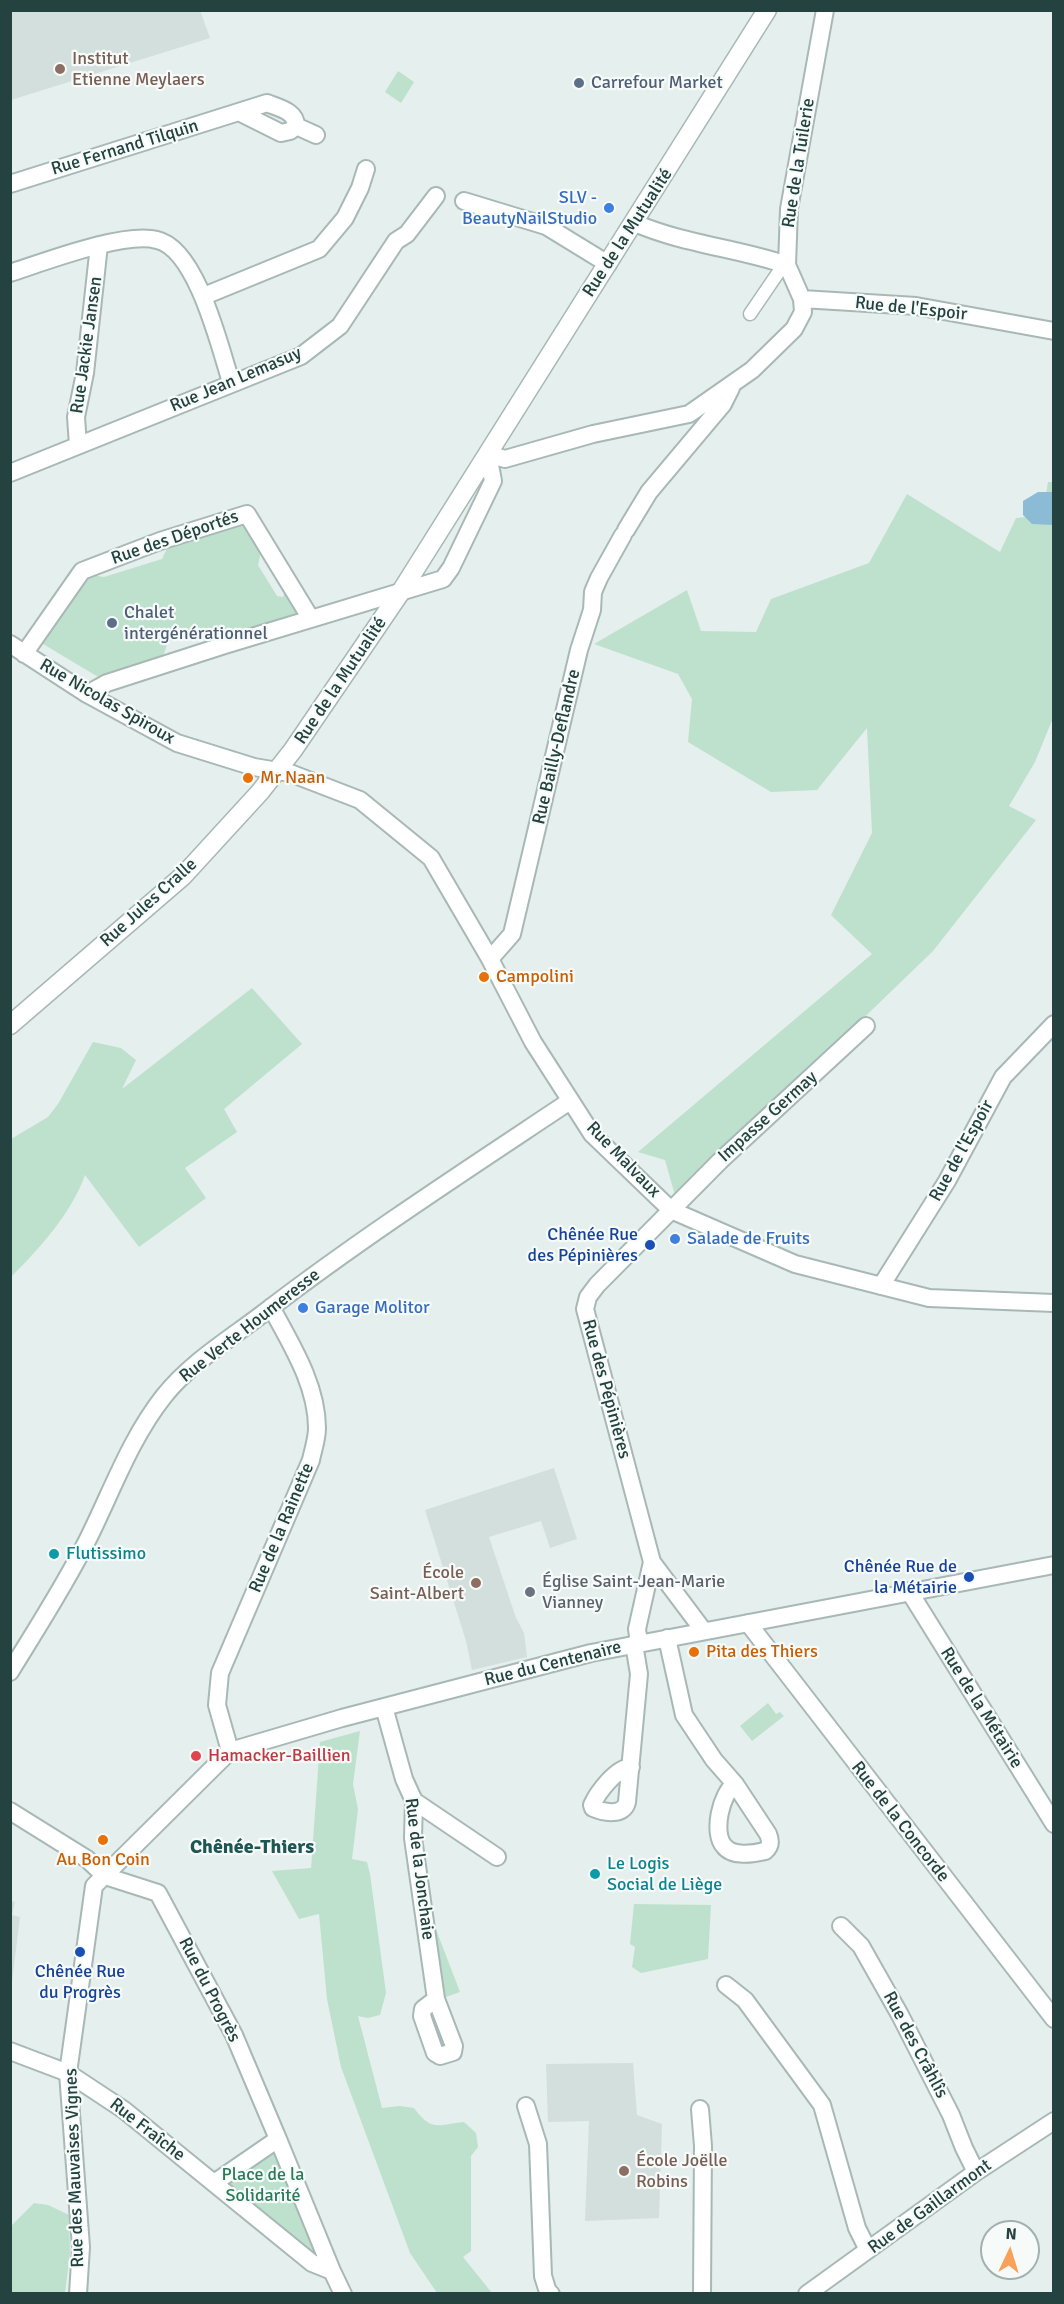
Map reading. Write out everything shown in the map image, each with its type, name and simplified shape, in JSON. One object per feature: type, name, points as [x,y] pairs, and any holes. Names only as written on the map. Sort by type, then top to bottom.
[{"type":"street","name":"Rue de la Mutualité","points":[[278,770],[402,590],[768,10]]},
{"type":"street","name":"Rue de la Tuilerie","points":[[802,299],[787,265],[789,208],[825,10]]},
{"type":"street","name":"Rue Fernand Tilquin","points":[[10,184],[239,112],[281,133],[290,131],[296,126],[316,135]]},
{"type":"street","points":[[204,296],[319,249],[345,218],[360,188],[366,169]]},
{"type":"street","name":"Rue Jean Lemasuy","points":[[10,473],[231,382],[301,356],[340,326],[396,241],[407,234],[436,196]]},
{"type":"street","points":[[464,201],[546,226],[608,264]]},
{"type":"street","points":[[635,224],[662,235],[739,250],[787,265]]},
{"type":"street","points":[[10,273],[99,245],[137,239],[159,240],[179,254],[204,296],[231,382]]},
{"type":"street","name":"Rue Jackie Jansen","points":[[78,445],[76,417],[85,373],[99,245]]},
{"type":"street","points":[[750,314],[780,270],[787,265]]},
{"type":"street","points":[[87,694],[118,680],[443,579],[451,568],[490,488],[492,471],[488,454],[505,459],[593,434],[688,414],[752,370],[794,329],[803,312],[802,299]]},
{"type":"street","name":"Rue de l'Espoir","points":[[802,299],[916,306],[1053,331]]},
{"type":"street","name":"Rue Bailly-Deflandre","points":[[490,959],[512,934],[579,650],[592,610],[593,592],[649,492],[723,404],[733,385]]},
{"type":"street","name":"Rue des Déportés","points":[[24,654],[82,571],[160,541],[247,513],[310,619]]},
{"type":"street","name":"Rue Nicolas Spiroux","points":[[10,644],[87,694],[177,743],[254,767],[278,770]]},
{"type":"street","name":"Rue Malvaux","points":[[278,770],[290,772],[360,800],[431,858],[490,959],[533,1042],[592,1134],[671,1210],[795,1264],[929,1298],[1053,1303]]},
{"type":"street","name":"Rue Jules Cralle","points":[[10,1025],[183,876],[278,770]]},
{"type":"street","name":"Rue de l'Espoir","points":[[880,1286],[947,1181],[1003,1077],[1053,1024]]},
{"type":"street","name":"Impasse Germay","points":[[671,1210],[720,1161],[866,1026]]},
{"type":"street","name":"Rue Verte Houmeresse","points":[[10,1672],[58,1594],[88,1538],[114,1479],[146,1421],[165,1395],[208,1355],[271,1307],[381,1228],[570,1101]]},
{"type":"street","name":"Rue des Pépinières","points":[[671,1210],[597,1285],[588,1297],[585,1309],[652,1562],[703,1630]]},
{"type":"street","name":"Rue de la Rainette","points":[[230,1751],[217,1705],[220,1673],[311,1460],[317,1430],[314,1399],[271,1307]]},
{"type":"street","name":"Rue des Pépinières","points":[[631,1767],[639,1674],[637,1629],[652,1562]]},
{"type":"street","name":"Rue du Centenaire","points":[[105,1876],[230,1751],[384,1707],[637,1643],[1053,1565]]},
{"type":"street","name":"Rue de la Métairie","points":[[909,1591],[1053,1824]]},
{"type":"street","name":"Rue de la Concorde","points":[[748,1623],[1053,2019]]},
{"type":"street","points":[[667,1638],[684,1715],[714,1760],[735,1784]]},
{"type":"street","name":"Rue de la Jonchaie","points":[[384,1707],[414,1802],[413,1838],[436,1998]]},
{"type":"street","points":[[414,1802],[497,1857]]},
{"type":"street","points":[[10,1811],[87,1859],[105,1876]]},
{"type":"street","name":"Rue des Mauvaises Vignes","points":[[78,2294],[81,2247],[68,2073],[94,1886],[105,1876]]},
{"type":"street","name":"Rue du Progrès","points":[[105,1876],[158,1893],[234,2035],[278,2139]]},
{"type":"street","name":"Rue des Crâhlîs","points":[[841,1926],[861,1946],[900,2015],[951,2115],[976,2172]]},
{"type":"street","points":[[726,1985],[745,2000],[822,2105],[857,2228],[868,2250]]},
{"type":"street","name":"Rue Fraîche","points":[[10,2052],[68,2073],[124,2110],[214,2184]]},
{"type":"street","points":[[526,2106],[538,2144],[543,2276],[548,2292],[552,2294]]},
{"type":"street","points":[[699,2109],[703,2146],[702,2294]]},
{"type":"street","name":"Rue de Gaillarmont","points":[[807,2294],[976,2172],[1053,2121]]},
{"type":"street","points":[[332,2271],[312,2263],[214,2184],[278,2139],[343,2294]]},
{"type":"shaded area","name":"Institut Etienne Meylaers","points":[[200,10],[210,38],[11,100],[11,11]]},
{"type":"shaded area","name":"École Saint-Albert","points":[[554,1468],[577,1539],[550,1548],[541,1521],[489,1537],[516,1618],[524,1633],[527,1657],[472,1670],[466,1641],[425,1510]]},
{"type":"shaded area","points":[[11,1901],[15,1902],[12,1915],[20,1917],[11,1990]]},
{"type":"shaded area","name":"École Joëlle Robins","points":[[633,2063],[637,2115],[662,2124],[659,2218],[585,2221],[589,2121],[548,2122],[546,2064]]},
{"type":"green space","points":[[398,71],[414,82],[401,103],[385,92]]},
{"type":"green space","points":[[1048,482],[1053,482],[1053,718],[1035,762],[1009,806],[1036,820],[933,951],[676,1199],[665,1160],[638,1152],[872,954],[831,915],[872,833],[867,728],[817,790],[771,792],[688,742],[692,699],[678,674],[594,644],[687,590],[701,631],[756,632],[771,599],[869,563],[907,494],[1000,552],[1016,518],[1036,516],[1044,507]]},
{"type":"green space","points":[[239,523],[245,525],[262,547],[258,565],[277,596],[283,597],[286,586],[298,611],[291,618],[218,641],[199,632],[168,642],[162,659],[100,678],[43,644],[87,574],[104,577],[162,559],[169,544]]},
{"type":"green space","points":[[252,988],[302,1044],[224,1109],[237,1132],[185,1168],[206,1198],[139,1247],[85,1175],[63,1217],[11,1277],[11,1139],[48,1117],[58,1104],[93,1042],[121,1048],[136,1060],[122,1089]]},
{"type":"green space","points":[[768,1703],[776,1714],[780,1712],[784,1716],[752,1741],[740,1726]]},
{"type":"green space","points":[[360,1731],[353,1784],[358,1809],[352,1859],[367,1862],[386,1993],[380,2015],[368,2018],[358,2016],[382,2108],[400,2106],[414,2108],[431,2124],[464,2122],[476,2133],[478,2147],[471,2156],[471,2251],[463,2257],[492,2293],[437,2293],[410,2253],[341,2067],[327,1999],[319,1914],[299,1919],[272,1871],[311,1868],[320,1742]]},
{"type":"green space","points":[[634,1904],[711,1905],[708,1959],[641,1973],[632,1967],[635,1947],[630,1944]]},
{"type":"green space","points":[[432,1919],[460,1992],[443,1998]]},
{"type":"green space","name":"Place de la Solidarité","points":[[270,2151],[274,2153],[315,2249],[312,2255],[227,2186],[226,2180]]},
{"type":"green space","points":[[34,2203],[48,2205],[69,2215],[70,2253],[65,2293],[11,2293],[11,2226]]},
{"type":"water","points":[[1038,492],[1053,492],[1053,525],[1032,524],[1023,515],[1023,501]]},
{"type":"place","name":"Institut Etienne Meylaers","points":[[60,69]]},
{"type":"place","name":"Carrefour Market","points":[[579,83]]},
{"type":"place","name":"SLV - BeautyNailStudio","points":[[609,208]]},
{"type":"place","name":"Chalet intergénérationnel","points":[[112,623]]},
{"type":"place","name":"Mr Naan","points":[[248,778]]},
{"type":"place","name":"Campolini","points":[[484,977]]},
{"type":"place","name":"Salade de Fruits","points":[[675,1239]]},
{"type":"place","name":"Chênée Rue des Pépinières","points":[[650,1245]]},
{"type":"place","name":"Garage Molitor","points":[[303,1308]]},
{"type":"place","name":"Flutissimo","points":[[54,1554]]},
{"type":"place","name":"Chênée Rue de la Métairie","points":[[969,1577]]},
{"type":"place","name":"École Saint-Albert","points":[[476,1583]]},
{"type":"place","name":"Église Saint-Jean-Marie Vianney","points":[[530,1592]]},
{"type":"place","name":"Pita des Thiers","points":[[694,1652]]},
{"type":"place","name":"Hamacker-Baillien","points":[[196,1756]]},
{"type":"place","name":"Au Bon Coin","points":[[103,1840]]},
{"type":"place","name":"Le Logis Social de Liège","points":[[595,1874]]},
{"type":"place","name":"Chênée Rue du Progrès","points":[[80,1952]]},
{"type":"place","name":"École Joëlle Robins","points":[[624,2171]]},
{"type":"district","name":"Chênée-Thiers","points":[[252,1848]]}]
